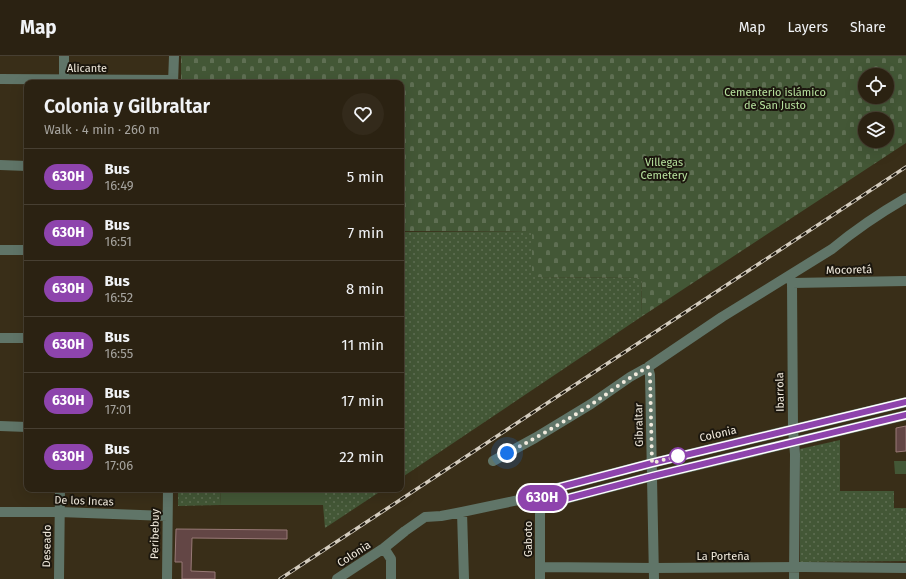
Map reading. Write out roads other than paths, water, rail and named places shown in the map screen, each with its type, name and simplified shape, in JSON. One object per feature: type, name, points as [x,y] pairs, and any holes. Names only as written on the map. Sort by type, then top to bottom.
[{"type":"street","points":[[64,56],[64,80]]},
{"type":"street","points":[[173,80],[174,56]]},
{"type":"street","name":"Alicante","points":[[0,79],[32,80]]},
{"type":"street","points":[[0,165],[24,166]]},
{"type":"street","points":[[493,461],[547,431],[591,404],[722,317],[790,280],[832,249],[844,238],[906,198]]},
{"type":"street","points":[[0,250],[24,250]]},
{"type":"street","name":"Mocoretá","points":[[790,280],[906,281]]},
{"type":"street","name":"Ibarrola","points":[[790,280],[794,443],[794,579]]},
{"type":"street","points":[[0,338],[24,338]]},
{"type":"street","name":"Gibraltar","points":[[648,367],[650,375],[653,476],[654,579]]},
{"type":"street","name":"Colonia","points":[[541,499],[549,490],[652,463],[906,402]]},
{"type":"street","points":[[464,579],[462,512],[532,497],[550,503],[653,476],[906,416]]},
{"type":"street","points":[[0,426],[24,427]]},
{"type":"street","name":"Deseado","points":[[59,579],[60,492]]},
{"type":"street","name":"Peribebuy","points":[[167,579],[168,492]]},
{"type":"street","name":"Gaboto","points":[[540,579],[541,499]]},
{"type":"street","name":"De los Incas","points":[[0,512],[60,512],[167,516]]},
{"type":"street","name":"Colonia","points":[[337,579],[384,548],[422,519],[428,516],[441,516],[462,512]]},
{"type":"street","points":[[384,548],[391,560],[391,579]]},
{"type":"street","name":"La Porteña","points":[[540,567],[906,568]]},
{"type":"railway","points":[[280,579],[906,167]]},
{"type":"park label","name":"Cementerio islámico de San Justo","points":[[775,98]]},
{"type":"park label","name":"Villegas Cemetery","points":[[664,168]]}]
